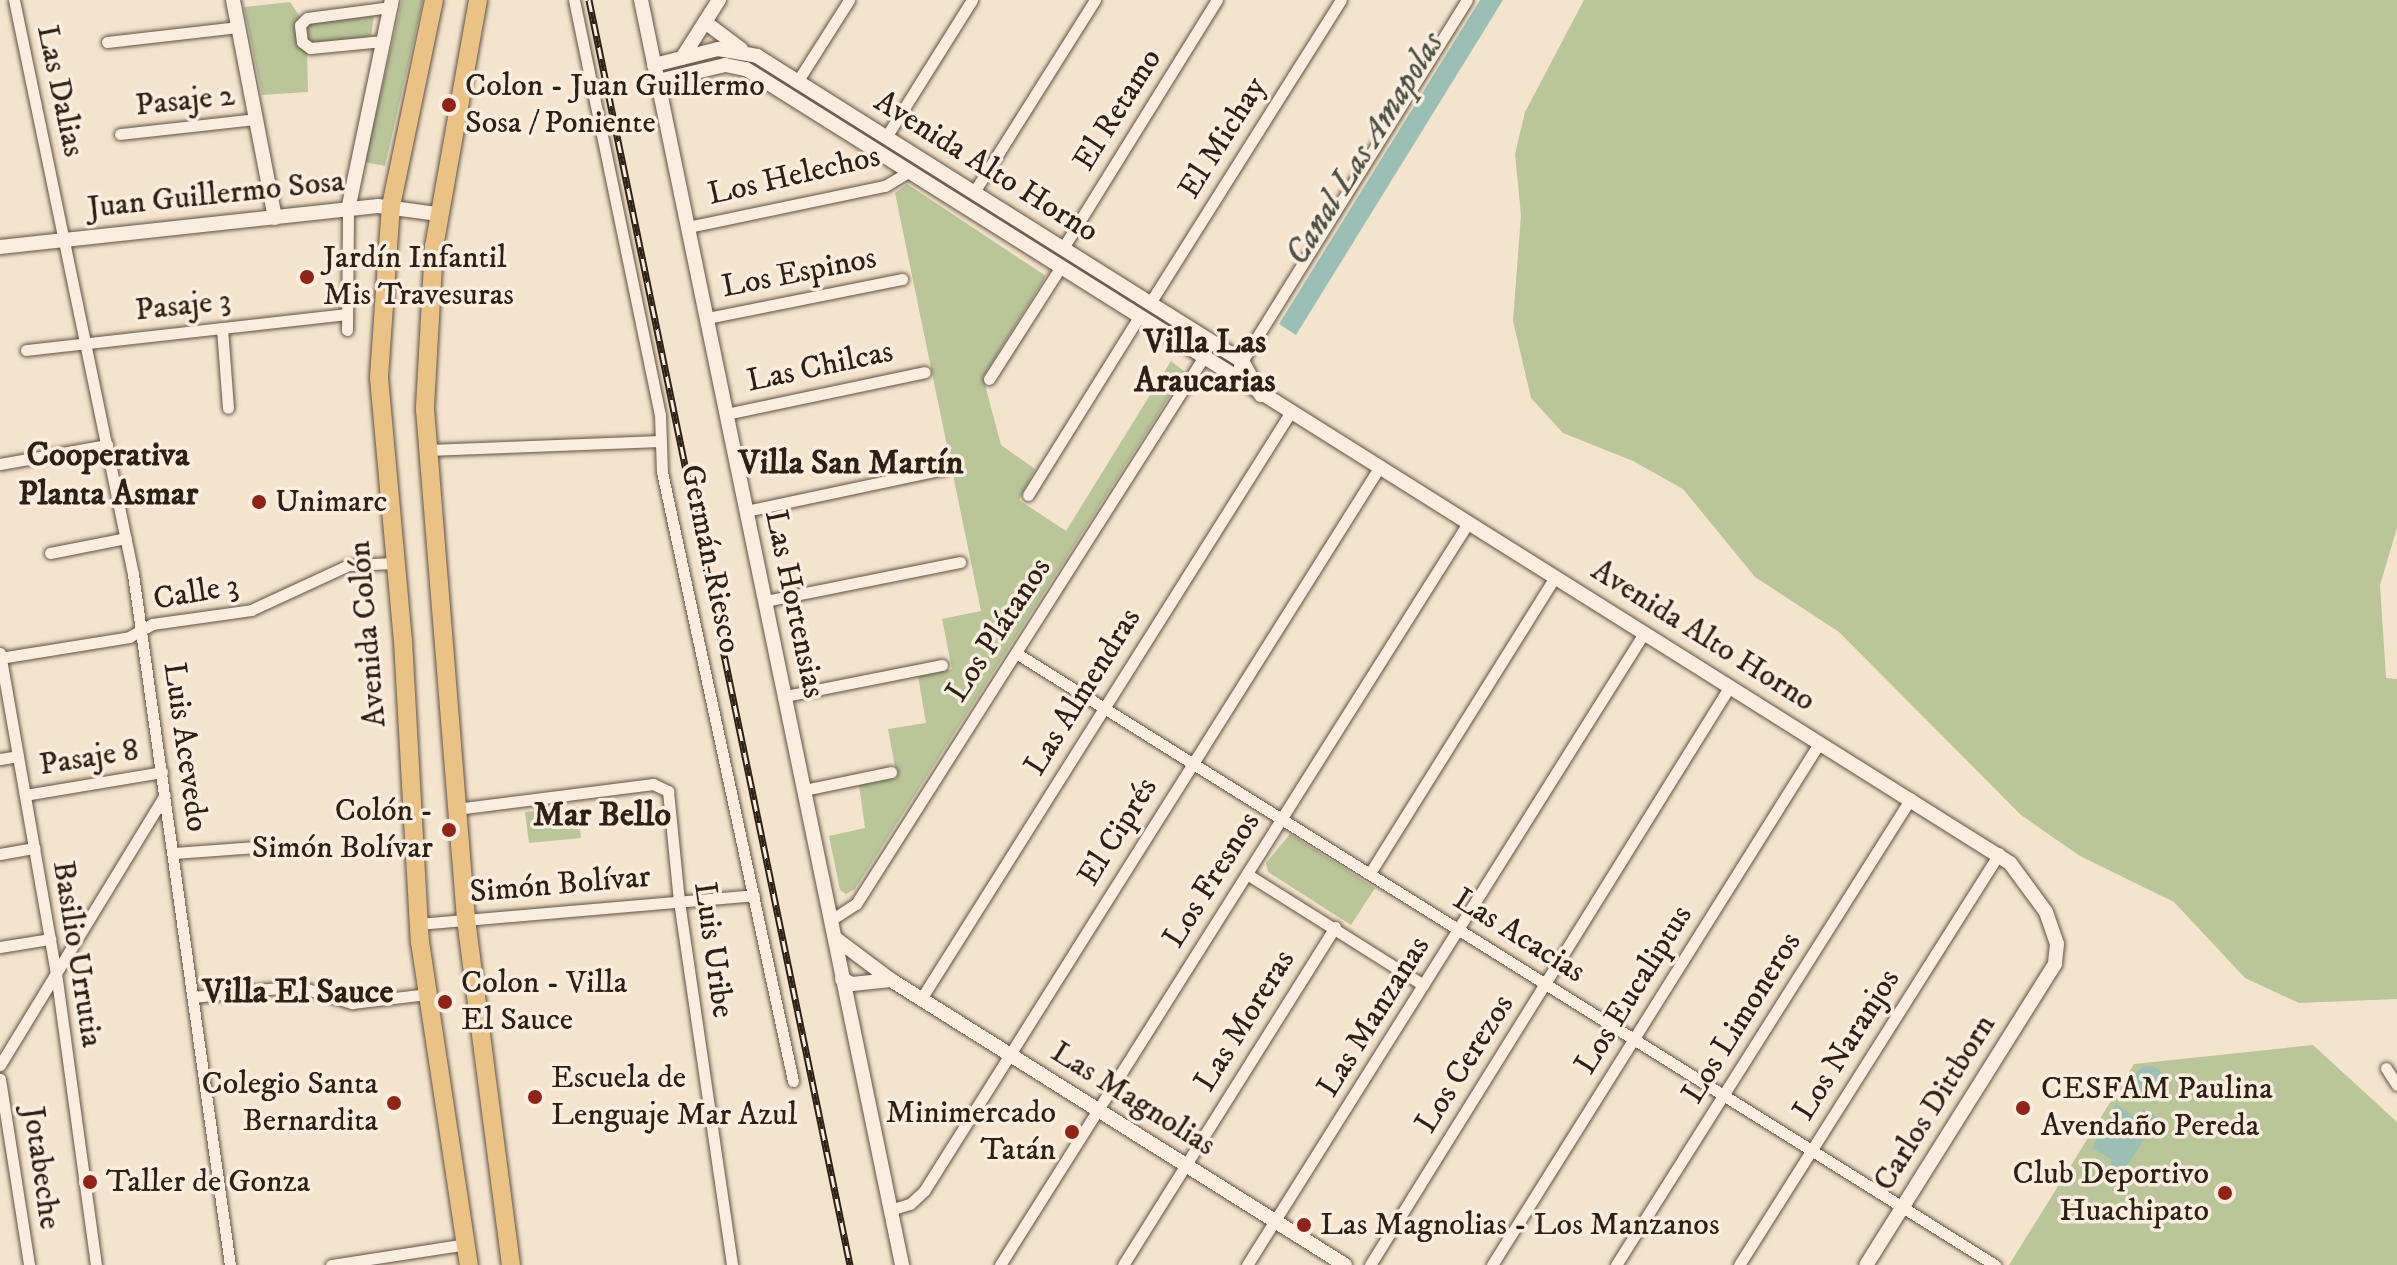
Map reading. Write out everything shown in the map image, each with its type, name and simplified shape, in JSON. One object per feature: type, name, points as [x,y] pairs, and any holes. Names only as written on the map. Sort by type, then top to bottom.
[{"type":"main road","name":"Avenida Colón","points":[[434,0],[391,205],[379,378],[418,924],[469,1265]]},
{"type":"main road","points":[[478,0],[438,214],[426,335],[427,450],[466,919],[511,1265]]},
{"type":"street","name":"Las Dalias","points":[[14,0],[64,240]]},
{"type":"street","points":[[233,0],[275,218]]},
{"type":"street","name":"Germán Riesco","points":[[574,0],[660,415],[662,472],[793,1081]]},
{"type":"street","name":"Las Hortensias","points":[[641,0],[902,1265]]},
{"type":"street","points":[[682,58],[719,0]]},
{"type":"street","points":[[789,96],[849,0]]},
{"type":"street","points":[[886,137],[972,0]]},
{"type":"street","points":[[974,192],[1095,0]]},
{"type":"street","name":"El Retamo","points":[[1063,248],[1217,0]]},
{"type":"street","name":"El Michay","points":[[1150,303],[1341,0]]},
{"type":"street","points":[[1233,377],[1467,0]]},
{"type":"street","points":[[347,330],[348,210],[392,4],[307,18],[300,34],[310,48],[383,41]]},
{"type":"street","name":"Avenida Alto Horno","points":[[705,22],[741,49],[1242,361],[1261,395]]},
{"type":"street","points":[[107,42],[238,27]]},
{"type":"street","points":[[654,65],[741,49]]},
{"type":"street","name":"Avenida Alto Horno","points":[[658,81],[736,65],[1999,853],[2030,885],[2046,912],[2057,944],[2052,970]]},
{"type":"street","name":"Pasaje 2","points":[[120,134],[256,119]]},
{"type":"street","name":"Los Helechos","points":[[688,227],[885,186],[908,172]]},
{"type":"street","name":"Juan Guillermo Sosa","points":[[0,247],[391,205],[438,214]]},
{"type":"street","name":"Luis Acevedo","points":[[64,240],[142,629],[230,1265]]},
{"type":"street","points":[[989,379],[1060,268]]},
{"type":"street","name":"Los Espinos","points":[[707,318],[902,279]]},
{"type":"street","name":"Pasaje 3","points":[[26,350],[346,314]]},
{"type":"street","points":[[1028,495],[1139,317]]},
{"type":"street","points":[[222,328],[228,408]]},
{"type":"street","name":"Los Plátanos","points":[[831,920],[856,904],[1203,358]]},
{"type":"street","name":"Las Chilcas","points":[[726,414],[925,372]]},
{"type":"street","name":"Las Almendras","points":[[921,999],[1290,413]]},
{"type":"street","points":[[427,450],[661,441]]},
{"type":"street","points":[[0,464],[107,445]]},
{"type":"street","name":"El Ciprés","points":[[890,1210],[920,1196],[1379,468]]},
{"type":"street","points":[[746,511],[944,469]]},
{"type":"street","name":"Los Fresnos","points":[[1000,1265],[1468,523]]},
{"type":"street","points":[[50,553],[126,538]]},
{"type":"street","points":[[765,601],[960,562]]},
{"type":"street","name":"Calle 3","points":[[0,656],[129,637],[142,629],[251,610],[349,565],[394,563]]},
{"type":"street","points":[[1370,873],[1555,577]]},
{"type":"street","name":"Las Manzanas","points":[[1247,1265],[1644,633]]},
{"type":"street","name":"Las Acacias","points":[[1016,653],[1995,1265]]},
{"type":"street","name":"Basilio Urrutia","points":[[0,656],[56,973],[96,1265]]},
{"type":"street","points":[[785,696],[942,665]]},
{"type":"street","name":"Los Cerezos","points":[[1370,1265],[1730,686]]},
{"type":"street","name":"Los Eucaliptus","points":[[1492,1265],[1820,742]]},
{"type":"street","points":[[0,759],[18,756]]},
{"type":"street","name":"Pasaje 8","points":[[25,795],[162,772]]},
{"type":"street","points":[[804,790],[891,772]]},
{"type":"street","name":"Luis Uribe","points":[[456,809],[663,786],[670,797],[679,901],[728,1264]]},
{"type":"street","points":[[0,1065],[165,795]]},
{"type":"street","name":"Los Limoneros","points":[[1616,1265],[1911,798]]},
{"type":"street","points":[[174,853],[270,846]]},
{"type":"street","points":[[0,854],[34,848]]},
{"type":"street","name":"Los Naranjos","points":[[1739,1265],[1999,853]]},
{"type":"street","points":[[1247,874],[1423,985]]},
{"type":"street","name":"Simón Bolívar","points":[[418,924],[754,895]]},
{"type":"street","name":"Las Moreras","points":[[1123,1265],[1335,927]]},
{"type":"street","points":[[834,937],[860,958],[841,972],[861,982],[891,980]]},
{"type":"street","points":[[0,947],[50,939]]},
{"type":"street","name":"Las Hortensias","points":[[851,1009],[861,982],[860,958]]},
{"type":"street","name":"Las Magnolias","points":[[860,958],[1345,1265]]},
{"type":"street","name":"Carlos Dittborn","points":[[1866,1265],[2052,970]]},
{"type":"street","points":[[193,997],[297,986],[352,1003],[428,994]]},
{"type":"street","points":[[2386,1068],[2397,1085]]},
{"type":"street","name":"Jotabeche","points":[[0,1079],[29,1265]]},
{"type":"street","points":[[333,1265],[466,1244]]},
{"type":"green space","points":[[402,0],[423,0],[385,166],[365,162]]},
{"type":"green space","points":[[1584,0],[2397,0],[2397,528],[2380,585],[2386,678],[2397,679],[2397,999],[2299,1003],[2245,978],[2174,902],[2080,856],[2021,815],[1839,632],[1755,577],[1683,489],[1633,461],[1563,433],[1531,398],[1513,321],[1521,215],[1515,154],[1525,112]]},
{"type":"green space","points":[[290,2],[305,24],[374,16],[371,36],[307,46],[308,92],[262,95],[244,7]]},
{"type":"green space","points":[[907,184],[1046,276],[983,377],[1001,445],[1035,469],[1019,500],[1066,531],[1171,361],[1185,372],[855,889],[846,894],[840,890],[829,836],[865,828],[859,785],[897,778],[888,729],[926,723],[918,676],[952,669],[942,619],[981,611],[895,193]]},
{"type":"green space","points":[[578,807],[581,838],[529,843],[525,812]]},
{"type":"green space","points":[[1290,834],[1375,888],[1351,925],[1268,872],[1266,863]]},
{"type":"green space","name":"Club Deportivo Huachipato","points":[[2313,1045],[2397,1122],[2397,1265],[2009,1265],[2134,1064]]},
{"type":"water","points":[[1480,0],[1503,0],[1296,335],[1279,324]]},
{"type":"water","points":[[2149,1066],[2160,1071],[2165,1082],[2160,1093],[2149,1098],[2138,1093],[2133,1082],[2138,1071]]},
{"type":"water","points":[[2116,1104],[2136,1118],[2143,1109],[2158,1118],[2120,1177],[2107,1169],[2112,1160],[2092,1148]]},
{"type":"railway","points":[[589,0],[850,1265]]},
{"type":"place","name":"Colon - Juan Guillermo Sosa / Poniente","points":[[449,105]]},
{"type":"place","name":"Jardín Infantil Mis Travesuras","points":[[307,277]]},
{"type":"place","name":"Unimarc","points":[[259,502]]},
{"type":"place","name":"Colón - Simón Bolívar","points":[[449,830]]},
{"type":"place","name":"Colon - Villa El Sauce","points":[[445,1002]]},
{"type":"place","name":"Escuela de Lenguaje Mar Azul","points":[[535,1097]]},
{"type":"place","name":"Colegio Santa Bernardita","points":[[394,1103]]},
{"type":"place","name":"CESFAM Paulina Avendaño Pereda","points":[[2023,1108]]},
{"type":"place","name":"Minimercado Tatán","points":[[1072,1132]]},
{"type":"place","name":"Taller de Gonza","points":[[90,1182]]},
{"type":"place","name":"Club Deportivo Huachipato","points":[[2225,1193]]},
{"type":"place","name":"Las Magnolias - Los Manzanos","points":[[1304,1225]]},
{"type":"district","name":"Villa Las Araucarias","points":[[1205,362]]},
{"type":"district","name":"Villa San Martín","points":[[851,464]]},
{"type":"district","name":"Cooperativa Planta Asmar","points":[[108,474]]},
{"type":"district","name":"Mar Bello","points":[[602,816]]},
{"type":"district","name":"Villa El Sauce","points":[[298,993]]},
{"type":"water label","name":"Canal Las Amapolas","points":[[1365,149]]}]
